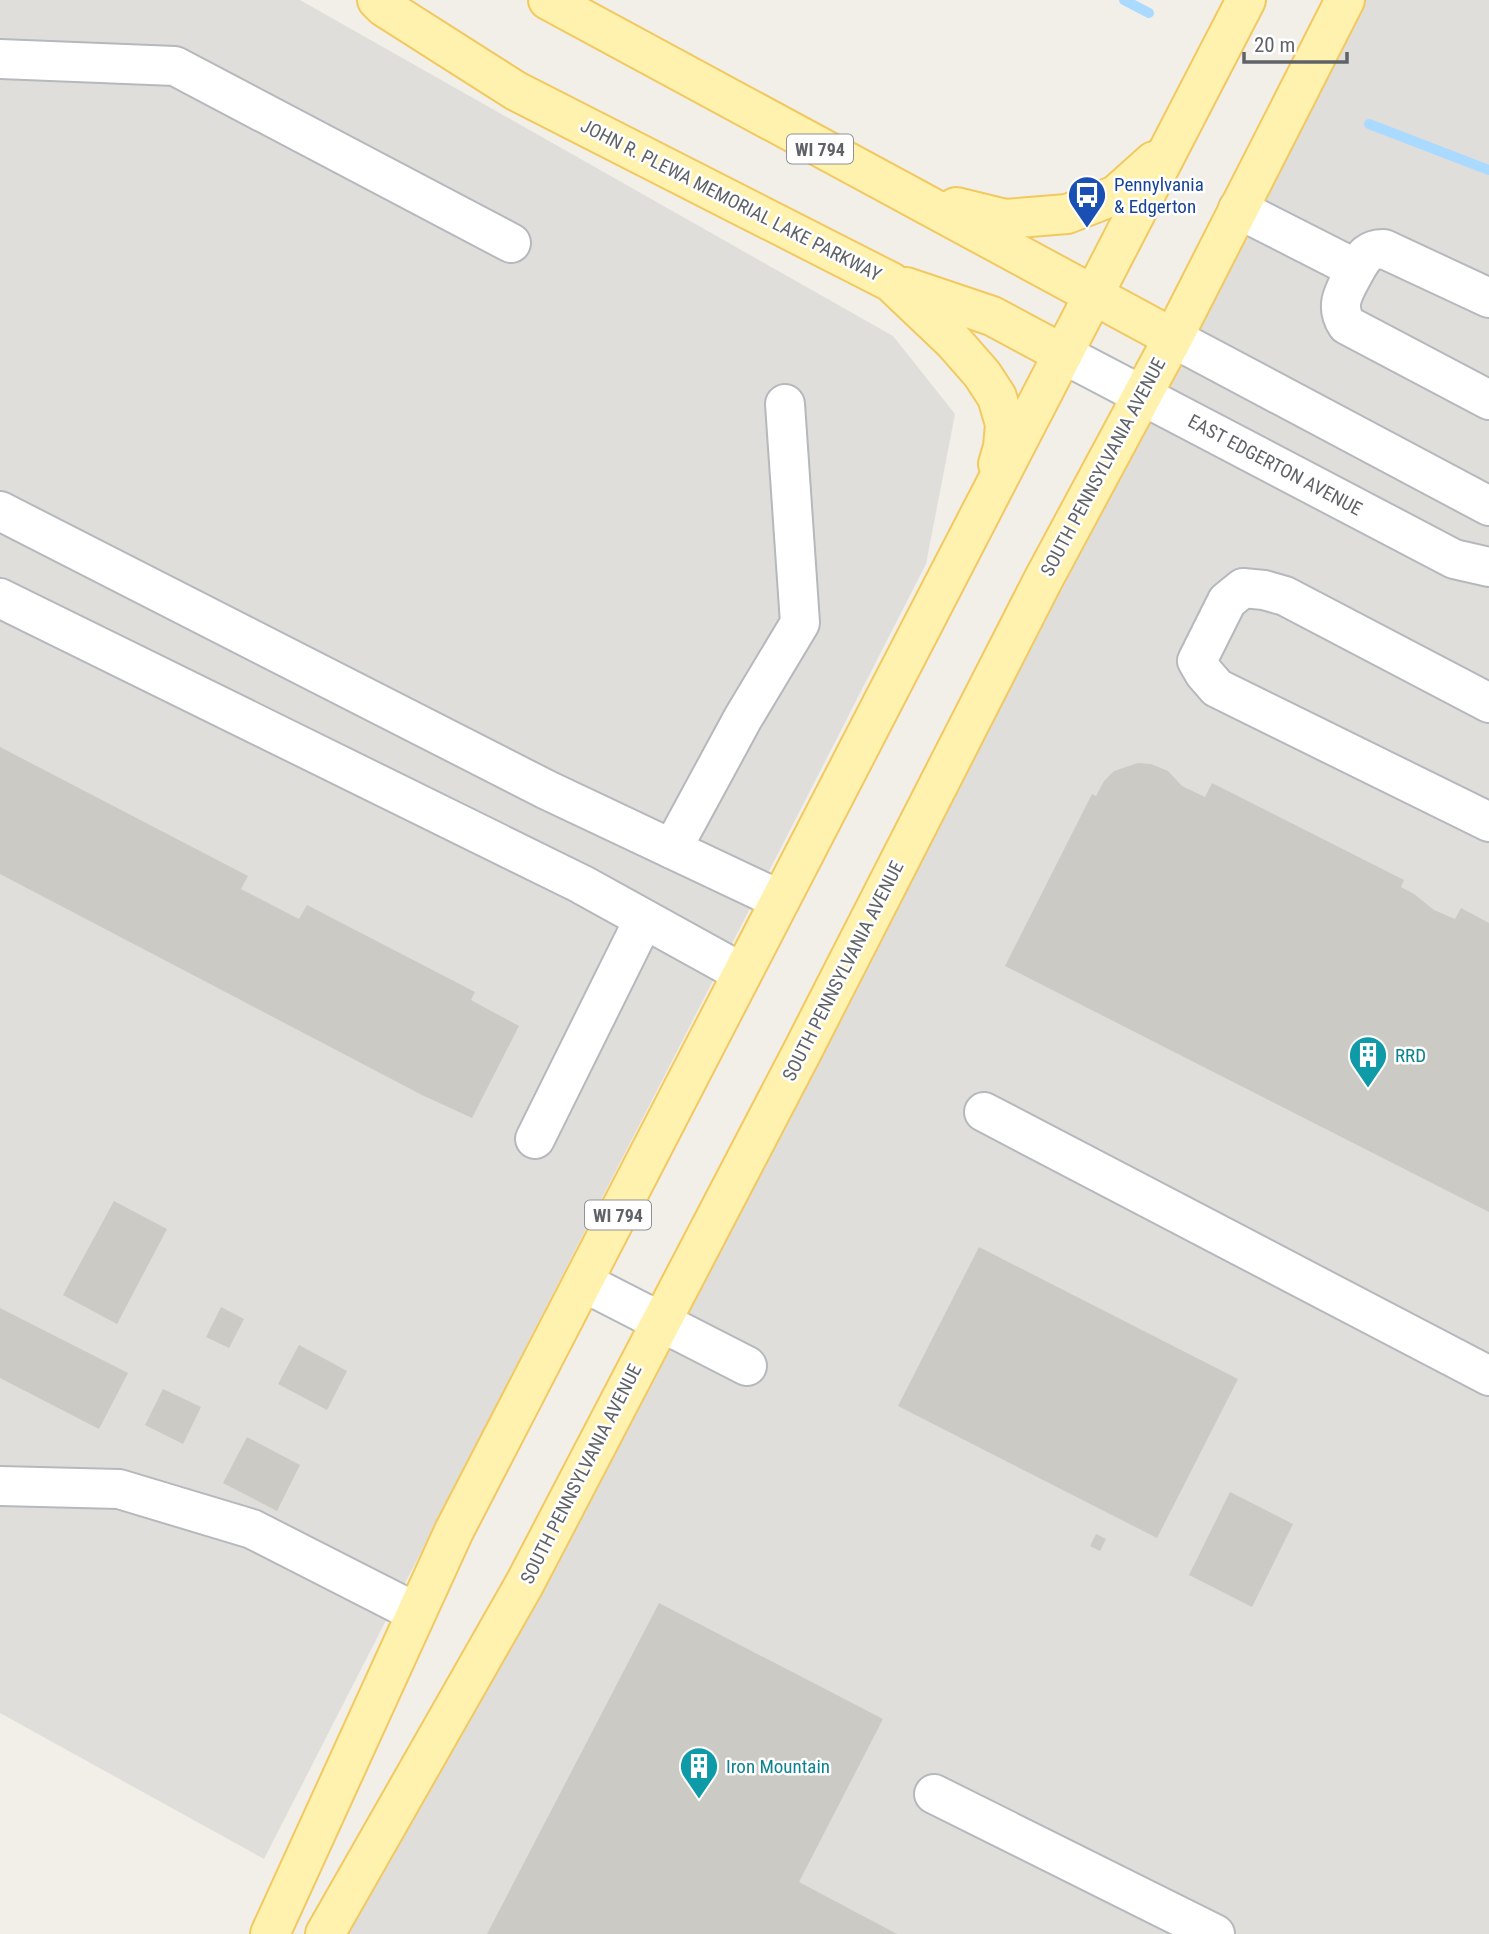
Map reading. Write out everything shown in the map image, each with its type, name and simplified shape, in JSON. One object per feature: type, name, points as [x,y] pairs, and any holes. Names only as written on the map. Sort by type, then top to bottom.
[{"type":"main road","name":"JOHN R. PLEWA MEMORIAL LAKE PARKWAY","points":[[377,0],[516,91],[891,282],[953,341],[982,374],[997,397],[1005,424],[1003,447],[985,505]]},
{"type":"main road","name":"WI 794","points":[[548,0],[1173,338]]},
{"type":"main road","points":[[985,505],[1246,0]]},
{"type":"main road","name":"SOUTH PENNSYLVANIA AVENUE","points":[[325,1934],[525,1583],[1043,580],[1143,396],[1345,0]]},
{"type":"main road","points":[[905,195],[1005,219],[1067,214],[1116,195],[1169,148]]},
{"type":"main road","points":[[891,282],[992,316],[1063,354]]},
{"type":"main road","name":"WI 794","points":[[271,1934],[454,1531],[985,505]]},
{"type":"street","points":[[0,59],[175,66],[511,243]]},
{"type":"street","points":[[1238,209],[1356,269]]},
{"type":"street","points":[[1489,298],[1384,249],[1372,249],[1365,254],[1356,269],[1341,300],[1340,315],[1347,325],[1489,400]]},
{"type":"street","points":[[1173,338],[1487,498]]},
{"type":"street","name":"EAST EDGERTON AVENUE","points":[[1063,354],[1454,559],[1489,567]]},
{"type":"street","points":[[672,849],[743,718],[800,623],[785,404]]},
{"type":"street","points":[[0,511],[547,790],[780,900]]},
{"type":"street","points":[[1489,703],[1285,596],[1264,590],[1243,588],[1227,601],[1197,661],[1217,688],[1489,822]]},
{"type":"street","points":[[0,598],[581,884],[742,974]]},
{"type":"street","points":[[535,1139],[645,919]]},
{"type":"street","points":[[984,1112],[1489,1376]]},
{"type":"street","points":[[583,1282],[747,1366]]},
{"type":"street","points":[[0,1486],[119,1489],[252,1530],[415,1612]]},
{"type":"street","points":[[934,1794],[1215,1934]]},
{"type":"shaded area","points":[[0,0],[300,0],[893,336],[955,414],[926,564],[264,1859],[0,1713]]},
{"type":"shaded area","points":[[1345,0],[1489,0],[1489,1934],[325,1934]]},
{"type":"building","points":[[0,747],[248,876],[241,889],[299,919],[307,905],[475,992],[471,1000],[519,1026],[472,1118],[422,1095],[0,874]]},
{"type":"building","name":"RRD","points":[[1138,763],[1151,764],[1168,771],[1182,786],[1205,797],[1212,783],[1404,880],[1401,887],[1434,910],[1455,919],[1461,908],[1489,923],[1489,1212],[1005,966],[1092,794],[1096,796],[1104,781],[1114,771]]},
{"type":"building","points":[[114,1201],[167,1229],[117,1324],[63,1295]]},
{"type":"building","points":[[979,1247],[1238,1379],[1157,1538],[898,1406]]},
{"type":"building","points":[[221,1307],[244,1319],[229,1348],[206,1337]]},
{"type":"building","points":[[0,1308],[128,1373],[99,1429],[0,1378]]},
{"type":"building","points":[[299,1345],[347,1371],[327,1410],[278,1384]]},
{"type":"building","points":[[163,1389],[201,1407],[183,1444],[145,1425]]},
{"type":"building","points":[[247,1437],[300,1465],[277,1511],[223,1483]]},
{"type":"building","points":[[1230,1492],[1293,1524],[1252,1607],[1189,1575]]},
{"type":"building","points":[[1096,1534],[1106,1539],[1100,1551],[1090,1546]]},
{"type":"building","name":"Iron Mountain","points":[[659,1603],[883,1719],[799,1882],[897,1934],[487,1934]]},
{"type":"waterway","points":[[1124,0],[1149,13]]},
{"type":"waterway","points":[[1369,124],[1489,170]]},
{"type":"place","name":"Pennylvania & Edgerton","points":[[1087,229]]},
{"type":"place","name":"RRD","points":[[1368,1089]]},
{"type":"place","name":"Iron Mountain","points":[[699,1800]]}]
